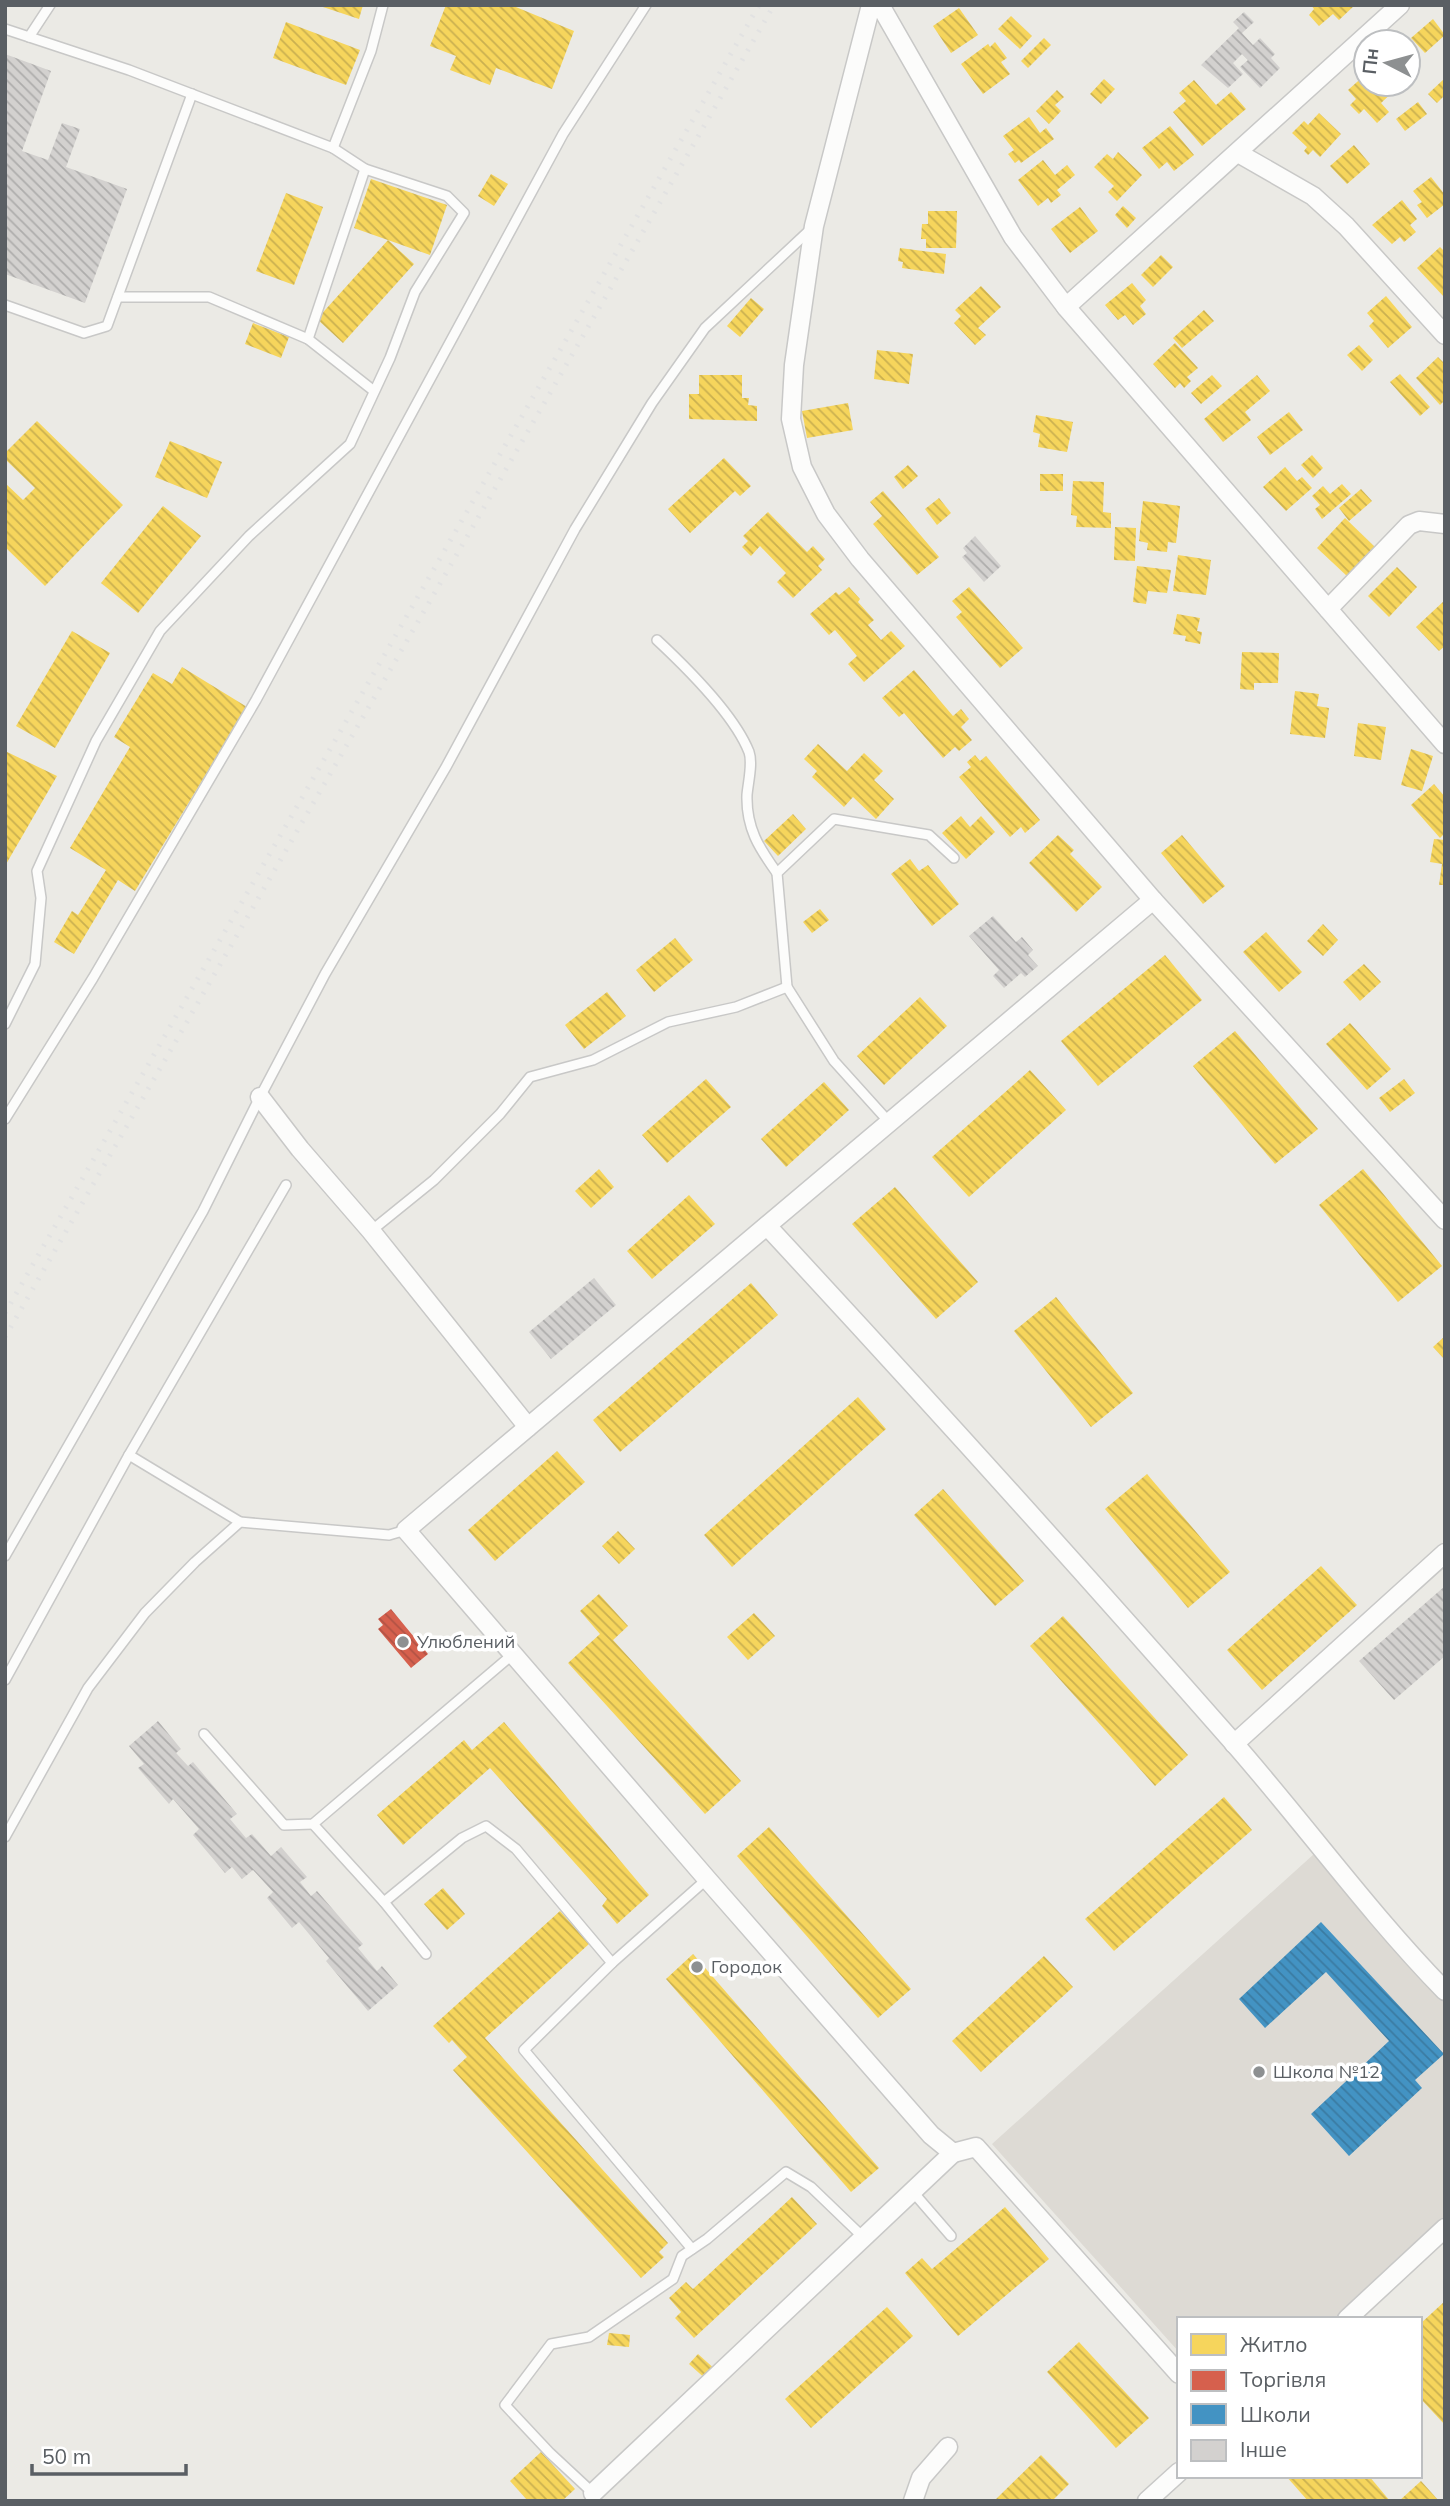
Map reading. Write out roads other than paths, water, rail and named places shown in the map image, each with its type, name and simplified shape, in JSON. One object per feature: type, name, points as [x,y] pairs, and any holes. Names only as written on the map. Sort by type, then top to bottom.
[{"type":"street","points":[[871,5],[814,226],[794,365],[791,419],[802,467],[826,514],[860,559],[1153,900],[1445,1220]]},
{"type":"street","points":[[880,5],[1013,237],[1066,307],[1445,744]]},
{"type":"street","points":[[1066,307],[1400,5]]},
{"type":"street","points":[[1238,153],[1313,197],[1346,226],[1445,335]]},
{"type":"street","points":[[1328,610],[1409,526],[1419,521],[1445,524]]},
{"type":"street","points":[[953,2153],[931,2135],[707,1880],[406,1530],[1153,900]]},
{"type":"street","points":[[260,1097],[528,1427]]},
{"type":"street","points":[[767,1226],[955,1428],[1234,1744],[1409,1955],[1445,1991]]},
{"type":"street","points":[[1234,1744],[1445,1553]]},
{"type":"street","points":[[593,2493],[865,2239],[953,2153],[976,2147],[1177,2372]]},
{"type":"street","points":[[1349,2317],[1445,2228]]},
{"type":"street","points":[[913,2501],[921,2478],[948,2447]]},
{"type":"street","points":[[1147,2501],[1177,2474]]},
{"type":"lane","points":[[29,37],[50,5]]},
{"type":"lane","points":[[332,148],[371,51],[383,5]]},
{"type":"lane","points":[[5,1119],[93,978],[256,700],[563,134],[646,5]]},
{"type":"lane","points":[[5,29],[192,94],[332,148],[365,169],[447,196],[464,213],[415,292],[390,358],[350,444],[249,536],[160,631],[96,741],[37,871],[41,898],[35,964],[5,1024]]},
{"type":"lane","points":[[5,305],[84,333],[107,326],[192,94]]},
{"type":"lane","points":[[308,339],[365,169]]},
{"type":"lane","points":[[5,1556],[203,1210],[325,974],[446,767],[575,529],[652,403],[705,328],[814,226]]},
{"type":"lane","points":[[118,298],[208,297],[308,339],[374,391]]},
{"type":"lane","points":[[657,640],[698,678],[731,722],[750,754],[747,800],[754,841],[776,873],[787,987],[834,1061],[889,1122]]},
{"type":"lane","points":[[776,873],[834,820],[929,835],[954,858]]},
{"type":"lane","points":[[371,1231],[434,1180],[500,1114],[530,1077],[593,1060],[668,1023],[736,1007],[787,987]]},
{"type":"lane","points":[[5,1680],[129,1455],[286,1185]]},
{"type":"lane","points":[[129,1455],[240,1522],[389,1535],[406,1530]]},
{"type":"lane","points":[[5,1837],[88,1688],[145,1613],[195,1562],[240,1522]]},
{"type":"lane","points":[[204,1734],[284,1825],[313,1824],[513,1654]]},
{"type":"lane","points":[[313,1824],[384,1902],[426,1954]]},
{"type":"lane","points":[[384,1902],[462,1838],[486,1826],[516,1849],[612,1963]]},
{"type":"lane","points":[[692,2249],[524,2050],[612,1963],[707,1880]]},
{"type":"lane","points":[[593,2493],[550,2454],[505,2405],[551,2344],[589,2337],[673,2279],[682,2256],[708,2239],[786,2172],[811,2188],[865,2239]]},
{"type":"lane","points":[[913,2192],[951,2235]]},
{"type":"railway","points":[[5,1313],[759,5]]},
{"type":"railway","points":[[5,1337],[774,5]]},
{"type":"place","name":"Улюблений","points":[[403,1642]]},
{"type":"place","name":"Городок","points":[[697,1967]]},
{"type":"place","name":"Школа №12","points":[[1259,2072]]}]
